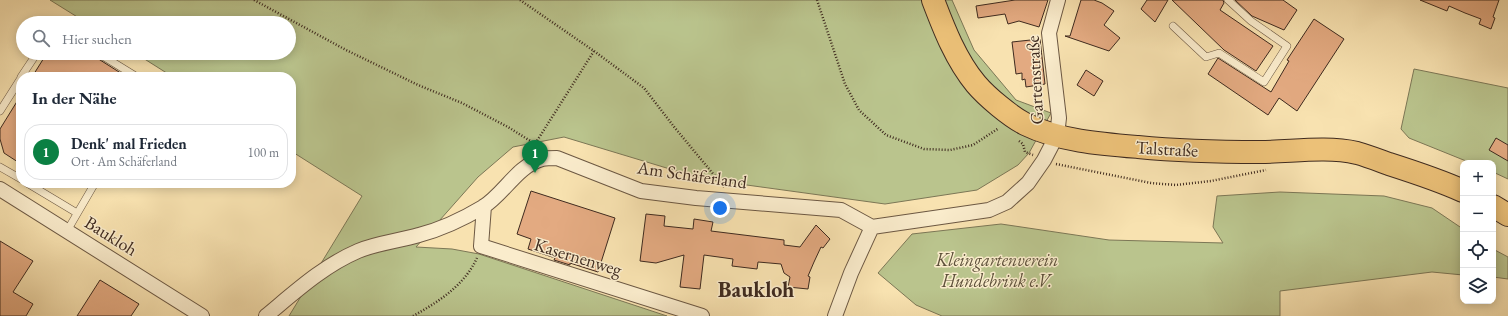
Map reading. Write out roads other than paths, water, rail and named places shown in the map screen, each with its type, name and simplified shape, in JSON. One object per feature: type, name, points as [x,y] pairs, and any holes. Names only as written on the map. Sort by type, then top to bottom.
[{"type":"main road","name":"Talstraße","points":[[933,0],[956,55],[966,72],[997,104],[1025,124],[1057,135],[1103,145],[1184,151],[1262,152],[1308,149],[1356,153],[1410,170],[1460,190]]},
{"type":"main road","points":[[1496,208],[1508,215]]},
{"type":"street","name":"Gartenstraße","points":[[1057,135],[1059,118],[1049,33],[1058,0]]},
{"type":"street","points":[[835,316],[851,273],[872,226],[978,213],[998,207],[1007,202],[1028,182],[1044,160],[1057,135]]},
{"type":"street","name":"Am Schäferland","points":[[266,316],[313,277],[336,262],[358,251],[420,235],[447,226],[484,206],[519,173],[532,163],[542,159],[557,158],[641,191],[696,198],[841,210],[872,226]]},
{"type":"street","name":"Baukloh","points":[[0,189],[202,316]]},
{"type":"street","name":"Kasernenweg","points":[[484,206],[481,246],[702,316]]},
{"type":"lane","points":[[1173,26],[1206,57],[1219,53],[1264,82],[1288,46],[1251,21],[1228,0]]},
{"type":"lane","points":[[24,72],[32,60]]},
{"type":"lane","points":[[109,60],[129,72]]},
{"type":"lane","points":[[0,111],[16,85]]},
{"type":"lane","points":[[0,167],[16,176]]},
{"type":"lane","points":[[35,188],[77,213]]},
{"type":"lane","points":[[67,231],[92,188]]},
{"type":"place","name":"Denk' mal Frieden","points":[[535,173]]},
{"type":"district","name":"Baukloh","points":[[756,289]]},
{"type":"park label","name":"Kleingartenverein Hundebrink e.V.","points":[[997,270]]}]
